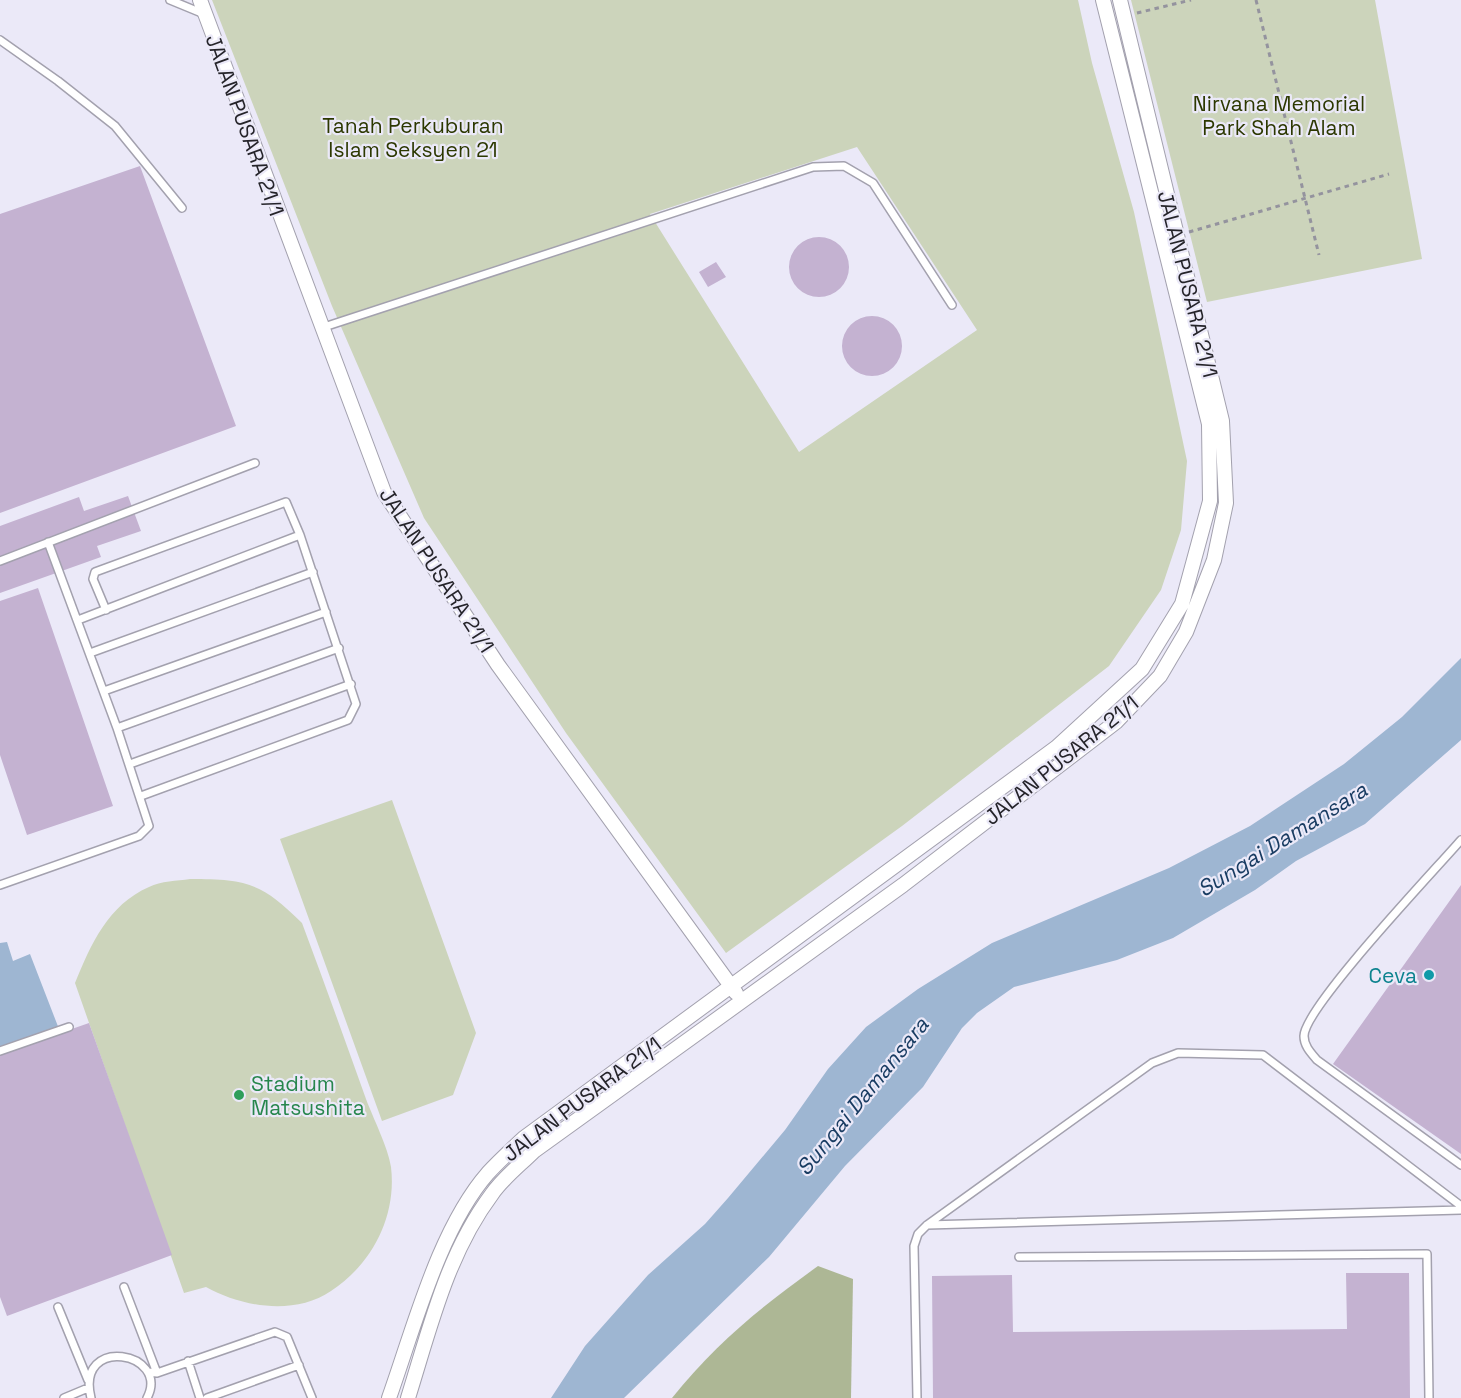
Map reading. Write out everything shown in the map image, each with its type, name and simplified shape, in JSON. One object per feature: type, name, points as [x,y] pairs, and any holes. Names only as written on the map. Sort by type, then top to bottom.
[{"type":"street","name":"JALAN PUSARA 21/1","points":[[200,0],[384,492],[498,666],[741,1001]]},
{"type":"street","name":"JALAN PUSARA 21/1","points":[[389,1398],[453,1225],[487,1174],[524,1138],[1057,747],[1142,669],[1182,604],[1210,501],[1209,424],[1103,0]]},
{"type":"street","name":"JALAN PUSARA 21/1","points":[[408,1398],[443,1287],[465,1236],[493,1192],[534,1151],[903,885],[1116,722],[1160,675],[1186,632],[1214,560],[1226,503],[1222,421],[1120,0]]},
{"type":"lane","points":[[170,0],[204,14]]},
{"type":"lane","points":[[0,40],[58,81],[115,126],[182,208]]},
{"type":"lane","points":[[321,328],[813,167],[844,166],[873,183],[952,305]]},
{"type":"lane","points":[[0,561],[255,463]]},
{"type":"lane","points":[[106,610],[93,579],[95,572],[286,502],[313,572],[356,705],[348,720],[141,796]]},
{"type":"lane","points":[[78,620],[300,535]]},
{"type":"lane","points":[[0,885],[139,836],[149,826],[130,764],[48,542]]},
{"type":"lane","points":[[90,653],[313,572]]},
{"type":"lane","points":[[104,691],[326,612]]},
{"type":"lane","points":[[117,728],[339,648]]},
{"type":"lane","points":[[130,764],[351,684]]},
{"type":"lane","points":[[1461,840],[1331,989],[1307,1024],[1304,1037],[1307,1049],[1317,1060],[1461,1165]]},
{"type":"lane","points":[[0,1051],[69,1027]]},
{"type":"lane","points":[[917,1398],[914,1246],[918,1234],[927,1224],[1152,1063],[1178,1053],[1263,1055],[1461,1208]]},
{"type":"lane","points":[[927,1224],[1461,1208]]},
{"type":"lane","points":[[1019,1257],[1428,1254],[1429,1398]]},
{"type":"lane","points":[[124,1287],[157,1373]]},
{"type":"lane","points":[[58,1308],[88,1384],[91,1398]]},
{"type":"lane","points":[[64,1398],[88,1384],[97,1363],[115,1355],[134,1358],[148,1372],[157,1373],[275,1332],[287,1337],[312,1398]]},
{"type":"lane","points":[[188,1361],[200,1398]]},
{"type":"lane","points":[[207,1398],[299,1365]]},
{"type":"lane","points":[[147,1398],[150,1391],[148,1372]]},
{"type":"path","points":[[1124,16],[1191,0]]},
{"type":"path","points":[[1256,0],[1319,255]]},
{"type":"path","points":[[1176,236],[1389,174]]},
{"type":"green space","name":"Tanah Perkuburan Islam Seksyen 21","points":[[212,0],[1078,0],[1092,63],[1134,212],[1187,461],[1181,530],[1161,590],[1109,666],[902,826],[726,953],[566,733],[424,518],[332,306]],"holes":[[[857,147],[977,330],[799,452],[650,214]]]},
{"type":"green space","name":"Nirvana Memorial Park Shah Alam","points":[[1131,0],[1375,0],[1422,259],[1207,302]]},
{"type":"green space","points":[[392,800],[476,1033],[453,1095],[382,1121],[280,839]]},
{"type":"green space","name":"Stadium Matsushita","points":[[190,879],[226,880],[252,886],[276,899],[302,923],[389,1159],[392,1186],[390,1204],[378,1238],[369,1254],[358,1268],[331,1291],[301,1304],[268,1306],[252,1304],[206,1287],[184,1293],[75,983],[95,940],[122,904],[154,885]]},
{"type":"green space","points":[[818,1266],[853,1279],[851,1398],[672,1398],[705,1360],[740,1327]]},
{"type":"water","name":"Sungai Damansara","points":[[1461,658],[1461,740],[1365,824],[1296,861],[1255,890],[1173,938],[1117,960],[1014,987],[977,1013],[962,1028],[923,1087],[845,1166],[769,1257],[624,1398],[551,1398],[585,1346],[648,1275],[705,1224],[728,1198],[785,1130],[828,1069],[866,1027],[918,989],[992,943],[1169,868],[1250,826],[1344,764],[1402,717]]},
{"type":"water","points":[[7,942],[13,961],[30,954],[59,1029],[0,1048],[0,943]]},
{"type":"building","points":[[140,166],[236,426],[0,513],[0,214]]},
{"type":"building","points":[[819,237],[840,246],[849,267],[840,288],[819,297],[798,288],[789,267],[798,246]]},
{"type":"building","points":[[716,262],[726,277],[708,287],[699,272]]},
{"type":"building","points":[[872,316],[889,321],[897,329],[902,346],[897,363],[889,371],[872,376],[855,371],[847,363],[842,346],[847,329],[855,321]]},
{"type":"building","points":[[128,496],[141,531],[97,546],[101,557],[0,593],[0,526],[79,497],[84,511]]},
{"type":"building","points":[[38,588],[113,806],[27,835],[0,755],[0,601]]},
{"type":"building","name":"Ceva","points":[[1461,885],[1461,1154],[1333,1064]]},
{"type":"building","points":[[89,1023],[172,1255],[7,1316],[0,1297],[0,1054]]},
{"type":"building","points":[[1346,1273],[1409,1273],[1410,1398],[933,1398],[932,1276],[1012,1275],[1013,1332],[1347,1329]]},
{"type":"place","name":"Ceva","points":[[1429,975]]},
{"type":"place","name":"Stadium Matsushita","points":[[239,1095]]}]
